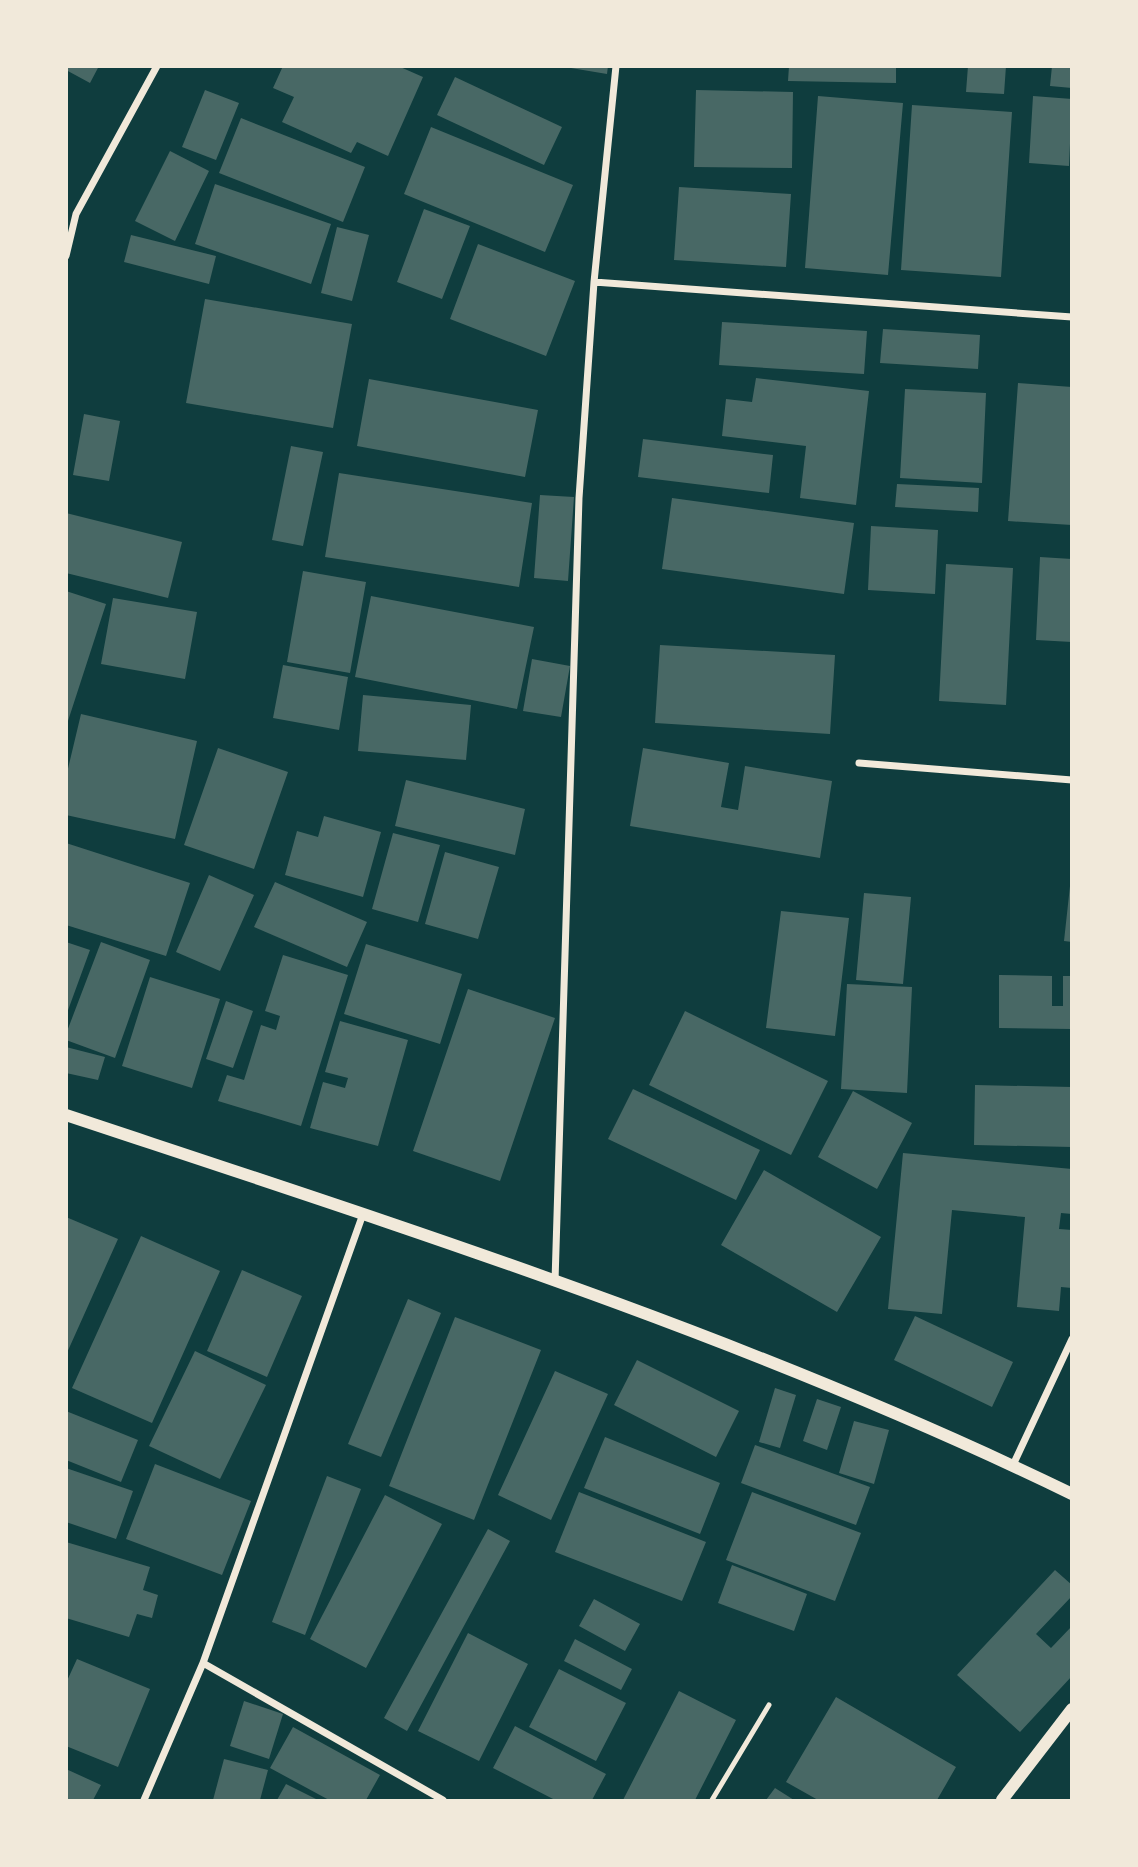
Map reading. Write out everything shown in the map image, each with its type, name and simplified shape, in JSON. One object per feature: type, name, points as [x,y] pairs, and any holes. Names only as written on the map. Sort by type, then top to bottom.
[{"type":"street","points":[[66,256],[76,214],[157,66]]},
{"type":"street","points":[[555,1281],[579,498],[593,282],[616,66]]},
{"type":"street","points":[[593,282],[1072,317]]},
{"type":"street","points":[[859,763],[1072,780]]},
{"type":"street","points":[[66,1115],[555,1281],[800,1373],[1013,1465],[1072,1494]]},
{"type":"street","points":[[144,1801],[203,1663],[363,1214]]},
{"type":"street","points":[[1013,1465],[1072,1339]]},
{"type":"street","points":[[203,1663],[443,1801]]},
{"type":"street","points":[[1002,1801],[1072,1709]]},
{"type":"lane","points":[[712,1801],[769,1705]]},
{"type":"building","points":[[66,66],[99,66],[90,83],[66,70]]},
{"type":"building","points":[[283,66],[398,66],[423,77],[388,156],[357,142],[351,153],[282,122],[294,97],[273,88]]},
{"type":"building","points":[[571,66],[608,66],[607,74]]},
{"type":"building","points":[[789,66],[896,66],[896,83],[788,81]]},
{"type":"building","points":[[968,66],[1006,66],[1004,94],[966,92]]},
{"type":"building","points":[[1052,66],[1072,66],[1072,88],[1050,86]]},
{"type":"building","points":[[455,77],[562,127],[544,165],[437,115]]},
{"type":"building","points":[[205,90],[239,103],[216,160],[182,147]]},
{"type":"building","points":[[696,90],[793,92],[792,168],[694,167]]},
{"type":"building","points":[[818,96],[903,103],[888,275],[805,268]]},
{"type":"building","points":[[1033,96],[1072,99],[1069,166],[1029,163]]},
{"type":"building","points":[[912,105],[1012,112],[1001,277],[901,270]]},
{"type":"building","points":[[241,118],[365,167],[343,222],[219,173]]},
{"type":"building","points":[[431,127],[573,185],[545,252],[404,194]]},
{"type":"building","points":[[170,151],[209,171],[175,241],[135,221]]},
{"type":"building","points":[[215,184],[331,224],[311,284],[195,244]]},
{"type":"building","points":[[679,187],[791,194],[786,267],[674,260]]},
{"type":"building","points":[[424,209],[470,226],[442,299],[397,282]]},
{"type":"building","points":[[337,227],[369,235],[352,301],[321,293]]},
{"type":"building","points":[[131,235],[216,256],[209,284],[124,262]]},
{"type":"building","points":[[478,244],[575,281],[546,356],[450,319]]},
{"type":"building","points":[[205,299],[352,324],[333,428],[186,403]]},
{"type":"building","points":[[722,322],[867,331],[864,374],[719,365]]},
{"type":"building","points":[[883,329],[980,335],[978,369],[880,363]]},
{"type":"building","points":[[756,378],[869,391],[856,505],[800,498],[806,446],[722,436],[726,399],[752,402]]},
{"type":"building","points":[[369,379],[538,410],[525,477],[357,446]]},
{"type":"building","points":[[1018,383],[1072,387],[1072,525],[1008,521]]},
{"type":"building","points":[[905,389],[986,393],[982,483],[900,478]]},
{"type":"building","points":[[84,414],[120,421],[109,481],[73,475]]},
{"type":"building","points":[[643,439],[773,455],[769,493],[638,477]]},
{"type":"building","points":[[291,446],[323,452],[303,546],[272,540]]},
{"type":"building","points":[[339,473],[532,503],[519,587],[325,557]]},
{"type":"building","points":[[897,484],[979,488],[978,512],[895,507]]},
{"type":"building","points":[[540,495],[574,497],[568,581],[534,578]]},
{"type":"building","points":[[672,498],[854,523],[844,594],[662,569]]},
{"type":"building","points":[[66,513],[182,542],[168,598],[66,573]]},
{"type":"building","points":[[871,526],[938,530],[935,594],[868,590]]},
{"type":"building","points":[[1040,557],[1072,559],[1072,642],[1036,640]]},
{"type":"building","points":[[946,564],[1013,568],[1006,705],[939,701]]},
{"type":"building","points":[[303,571],[366,582],[350,673],[287,662]]},
{"type":"building","points":[[66,591],[106,604],[67,724],[66,724]]},
{"type":"building","points":[[371,596],[534,627],[517,709],[355,677]]},
{"type":"building","points":[[113,598],[197,612],[185,679],[101,664]]},
{"type":"building","points":[[660,645],[835,655],[830,734],[655,723]]},
{"type":"building","points":[[532,659],[570,666],[561,717],[523,711]]},
{"type":"building","points":[[283,665],[348,677],[339,730],[273,718]]},
{"type":"building","points":[[363,695],[471,705],[466,760],[358,751]]},
{"type":"building","points":[[81,714],[197,741],[175,839],[66,815],[66,777]]},
{"type":"building","points":[[218,748],[288,772],[254,869],[184,845]]},
{"type":"building","points":[[643,748],[729,763],[721,807],[738,810],[745,766],[832,781],[820,858],[630,826]]},
{"type":"building","points":[[406,780],[525,809],[515,855],[395,826]]},
{"type":"building","points":[[324,816],[381,832],[363,897],[285,875],[297,831],[318,837]]},
{"type":"building","points":[[393,833],[440,845],[418,922],[372,909]]},
{"type":"building","points":[[66,843],[190,883],[166,956],[66,925]]},
{"type":"building","points":[[445,852],[499,867],[478,939],[425,924]]},
{"type":"building","points":[[209,875],[254,895],[220,971],[176,952]]},
{"type":"building","points":[[275,882],[367,922],[347,967],[254,927]]},
{"type":"building","points":[[1072,886],[1072,942],[1064,941]]},
{"type":"building","points":[[864,893],[911,897],[903,984],[856,980]]},
{"type":"building","points":[[781,911],[849,918],[835,1036],[766,1028]]},
{"type":"building","points":[[66,942],[90,950],[67,1013],[66,1013]]},
{"type":"building","points":[[101,942],[150,960],[115,1058],[66,1040]]},
{"type":"building","points":[[366,944],[462,974],[440,1044],[344,1014]]},
{"type":"building","points":[[283,955],[348,975],[301,1126],[218,1101],[227,1075],[244,1080],[261,1025],[276,1030],[280,1016],[265,1011]]},
{"type":"building","points":[[999,975],[1052,976],[1052,1006],[1063,1006],[1063,976],[1072,976],[1072,1029],[999,1028]]},
{"type":"building","points":[[150,977],[220,999],[192,1088],[122,1066]]},
{"type":"building","points":[[847,984],[912,987],[907,1093],[841,1089]]},
{"type":"building","points":[[468,989],[555,1018],[500,1181],[413,1151]]},
{"type":"building","points":[[226,1001],[253,1011],[233,1068],[206,1059]]},
{"type":"building","points":[[685,1011],[828,1081],[791,1155],[649,1085]]},
{"type":"building","points":[[340,1021],[408,1040],[378,1146],[310,1128],[323,1082],[345,1088],[348,1078],[325,1072]]},
{"type":"building","points":[[66,1047],[105,1057],[98,1080],[66,1073]]},
{"type":"building","points":[[975,1085],[1072,1087],[1072,1147],[974,1145]]},
{"type":"building","points":[[633,1089],[760,1150],[736,1200],[608,1139]]},
{"type":"building","points":[[853,1091],[912,1123],[877,1189],[818,1157]]},
{"type":"building","points":[[903,1153],[1072,1169],[1072,1214],[1061,1213],[1059,1229],[1072,1230],[1072,1288],[1061,1287],[1059,1311],[1017,1307],[1025,1217],[952,1210],[942,1314],[888,1309]]},
{"type":"building","points":[[764,1170],[881,1237],[837,1312],[721,1245]]},
{"type":"building","points":[[66,1217],[118,1239],[66,1355]]},
{"type":"building","points":[[141,1236],[220,1271],[152,1423],[72,1388]]},
{"type":"building","points":[[242,1270],[302,1296],[267,1377],[207,1351]]},
{"type":"building","points":[[408,1299],[441,1313],[381,1457],[348,1444]]},
{"type":"building","points":[[915,1316],[1013,1362],[992,1407],[894,1360]]},
{"type":"building","points":[[455,1317],[541,1350],[474,1520],[389,1486]]},
{"type":"building","points":[[195,1351],[266,1385],[220,1479],[149,1446]]},
{"type":"building","points":[[637,1360],[739,1411],[716,1457],[614,1405]]},
{"type":"building","points":[[555,1371],[608,1394],[551,1520],[498,1495]]},
{"type":"building","points":[[775,1388],[796,1395],[780,1448],[759,1442]]},
{"type":"building","points":[[817,1399],[841,1407],[827,1450],[803,1441]]},
{"type":"building","points":[[66,1411],[138,1440],[121,1482],[66,1460]]},
{"type":"building","points":[[854,1421],[889,1430],[874,1484],[839,1473]]},
{"type":"building","points":[[605,1437],[720,1483],[700,1534],[584,1488]]},
{"type":"building","points":[[755,1445],[870,1487],[856,1525],[741,1483]]},
{"type":"building","points":[[155,1464],[251,1501],[222,1575],[126,1539]]},
{"type":"building","points":[[66,1468],[133,1491],[116,1539],[66,1522]]},
{"type":"building","points":[[327,1476],[361,1489],[305,1635],[272,1622]]},
{"type":"building","points":[[579,1492],[706,1542],[682,1601],[555,1552]]},
{"type":"building","points":[[752,1492],[861,1533],[835,1601],[726,1560]]},
{"type":"building","points":[[385,1495],[442,1524],[366,1668],[310,1639]]},
{"type":"building","points":[[488,1529],[510,1541],[407,1731],[384,1718]]},
{"type":"building","points":[[66,1542],[150,1567],[143,1590],[158,1595],[152,1618],[137,1614],[129,1637],[66,1618]]},
{"type":"building","points":[[732,1565],[807,1594],[794,1631],[718,1603]]},
{"type":"building","points":[[1055,1570],[1072,1585],[1072,1596],[1036,1634],[1051,1648],[1072,1626],[1072,1676],[1020,1732],[957,1675]]},
{"type":"building","points":[[594,1599],[640,1624],[625,1651],[579,1626]]},
{"type":"building","points":[[468,1633],[528,1664],[479,1761],[418,1731]]},
{"type":"building","points":[[575,1639],[632,1669],[621,1690],[564,1661]]},
{"type":"building","points":[[77,1659],[150,1689],[118,1767],[66,1746],[66,1683]]},
{"type":"building","points":[[559,1669],[626,1703],[596,1761],[529,1727]]},
{"type":"building","points":[[679,1691],[736,1720],[695,1800],[623,1800]]},
{"type":"building","points":[[836,1697],[956,1767],[937,1800],[818,1800],[786,1782]]},
{"type":"building","points":[[244,1701],[283,1714],[269,1759],[230,1746]]},
{"type":"building","points":[[515,1726],[606,1774],[592,1800],[555,1800],[493,1768]]},
{"type":"building","points":[[293,1727],[380,1775],[366,1800],[329,1800],[270,1768]]},
{"type":"building","points":[[224,1759],[268,1770],[260,1800],[213,1800]]},
{"type":"building","points":[[66,1769],[101,1785],[93,1800],[66,1800]]},
{"type":"building","points":[[286,1784],[318,1800],[277,1800]]},
{"type":"building","points":[[775,1788],[794,1800],[766,1800]]}]
